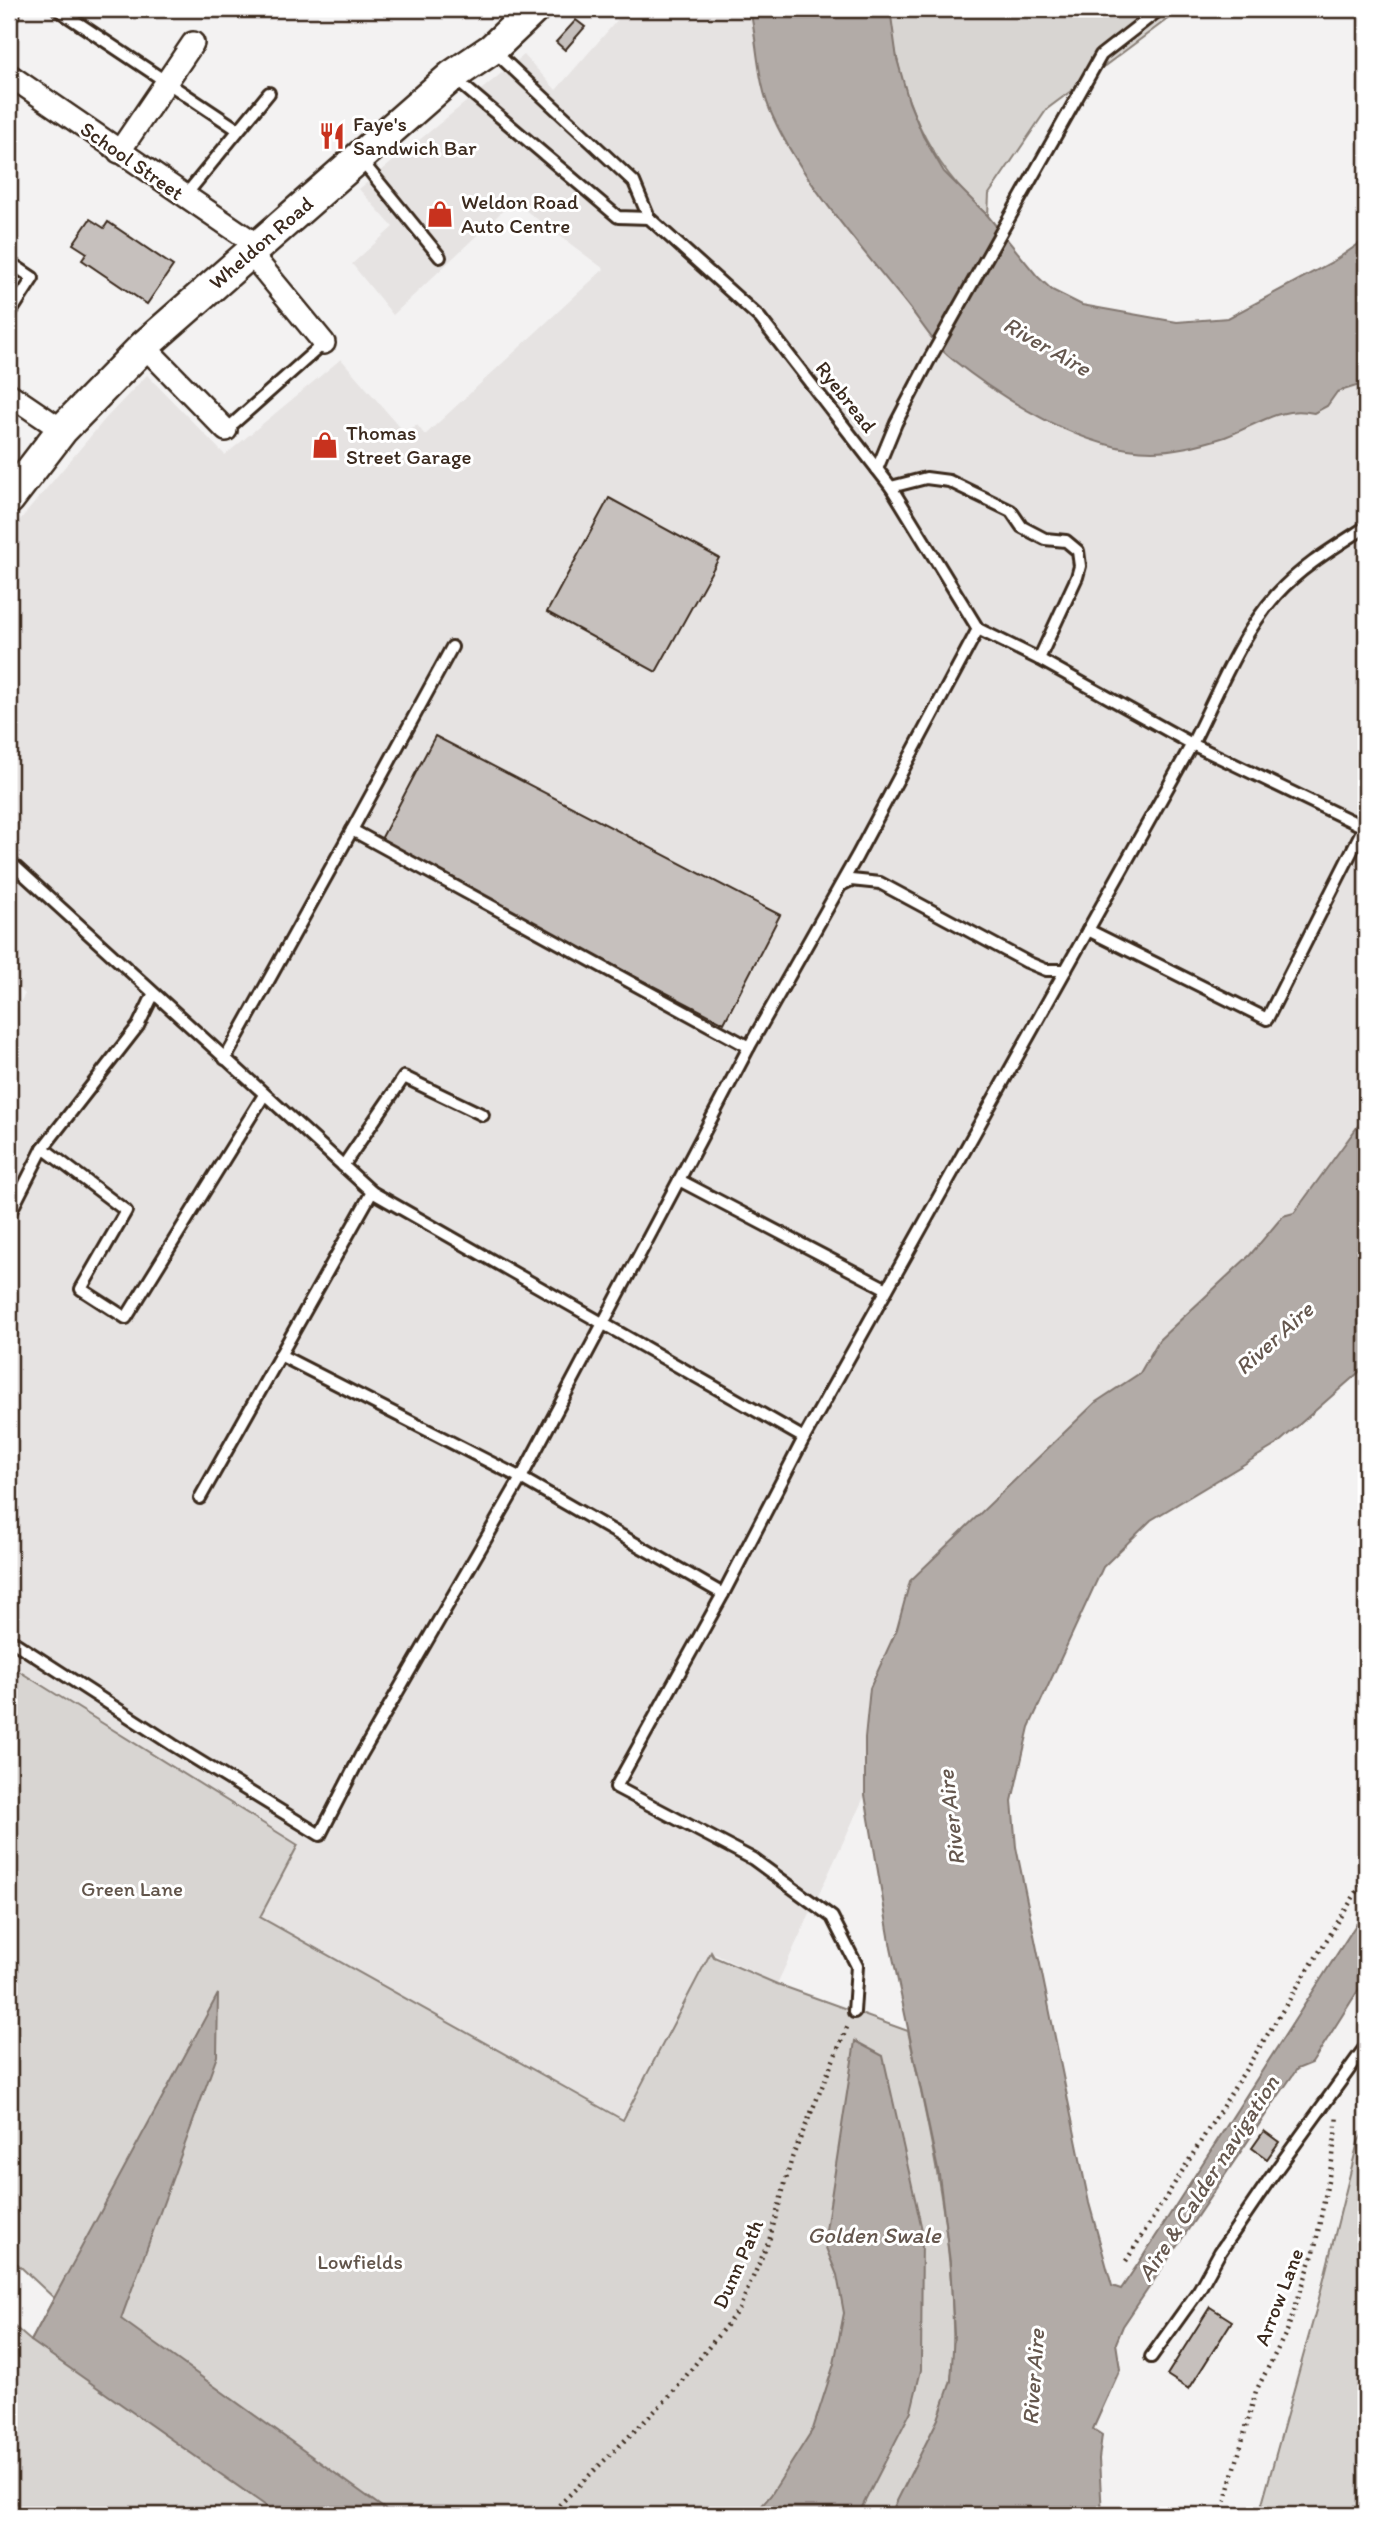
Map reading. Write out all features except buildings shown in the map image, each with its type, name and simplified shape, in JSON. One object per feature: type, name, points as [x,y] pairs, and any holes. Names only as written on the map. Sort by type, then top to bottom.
[{"type":"street","name":"Wheldon Road","points":[[9,499],[62,430],[144,346],[452,76],[492,49],[534,9]]},
{"type":"street","points":[[119,152],[193,43]]},
{"type":"street","name":"School Street","points":[[9,75],[184,197],[253,249],[324,343]]},
{"type":"street","points":[[144,346],[226,430]]},
{"type":"street","points":[[9,394],[62,430]]},
{"type":"lane","points":[[57,9],[237,129]]},
{"type":"lane","points":[[877,470],[896,423],[929,360],[1101,55],[1160,9]]},
{"type":"lane","name":"Ryebread","points":[[492,49],[634,182],[649,218],[760,318],[891,487],[978,629]]},
{"type":"lane","points":[[452,76],[618,217],[649,218]]},
{"type":"lane","points":[[184,197],[269,93]]},
{"type":"lane","points":[[359,158],[440,257]]},
{"type":"lane","points":[[9,262],[33,278],[9,315]]},
{"type":"lane","points":[[226,430],[324,343]]},
{"type":"lane","points":[[891,487],[926,478],[949,481],[1011,511],[1022,527],[1045,539],[1066,541],[1077,551],[1080,566],[1077,577],[1039,659]]},
{"type":"lane","points":[[854,2012],[857,1966],[832,1917],[753,1859],[616,1787],[723,1594],[804,1438],[1192,744],[1248,635],[1276,595],[1308,566],[1366,527]]},
{"type":"lane","points":[[9,1639],[320,1835],[361,1755],[521,1478],[749,1047],[841,885],[978,629],[1039,659],[1192,744],[1365,827],[1267,1019],[1088,930]]},
{"type":"lane","points":[[225,1059],[452,647]]},
{"type":"lane","points":[[352,831],[749,1047]]},
{"type":"lane","points":[[9,861],[372,1192],[804,1438]]},
{"type":"lane","points":[[841,885],[850,880],[880,883],[1027,962],[1046,970],[1066,970]]},
{"type":"lane","points":[[9,1215],[43,1148],[138,1026],[153,995]]},
{"type":"lane","points":[[343,1166],[404,1076],[483,1115]]},
{"type":"lane","points":[[43,1148],[126,1211],[81,1289],[126,1318],[264,1095]]},
{"type":"lane","points":[[679,1180],[887,1290]]},
{"type":"lane","points":[[200,1498],[372,1192]]},
{"type":"lane","points":[[280,1355],[521,1478],[723,1594]]},
{"type":"lane","points":[[1151,2357],[1199,2290],[1220,2252],[1269,2180],[1342,2084],[1366,2046]]},
{"type":"path","points":[[1126,2261],[1366,1877]]},
{"type":"path","name":"Dunn Path","points":[[549,2515],[670,2396],[739,2309],[769,2241],[792,2158],[854,2012]]},
{"type":"path","name":"Arrow Lane","points":[[1222,2515],[1256,2391],[1287,2332],[1314,2252],[1333,2156],[1342,2084]]},
{"type":"shaded area","points":[[627,9],[750,9],[761,78],[772,116],[793,153],[861,247],[950,358],[1096,439],[1152,451],[1226,436],[1255,421],[1299,409],[1314,413],[1327,406],[1337,392],[1366,383],[1366,1115],[1293,1213],[1283,1217],[1250,1255],[1159,1340],[1140,1373],[1096,1402],[910,1581],[897,1629],[870,1688],[865,1738],[865,1795],[777,1984],[710,1952],[623,2121],[260,1917],[297,1845],[9,1665],[9,1021],[25,994],[9,980],[9,533],[106,418],[147,375],[225,455],[341,359],[405,433],[417,425],[425,435],[604,269],[513,201],[393,315],[352,264],[393,227],[359,189],[524,55],[556,90]]},
{"type":"green space","points":[[890,9],[1181,9],[1047,109],[989,194],[988,216],[947,172],[918,123],[899,68]]},
{"type":"green space","name":"Lowfields","points":[[9,1665],[298,1845],[260,1917],[623,2120],[711,1952],[714,1957],[777,1984],[908,2031],[936,2165],[946,2232],[952,2300],[953,2359],[951,2379],[941,2413],[926,2449],[890,2515],[9,2515],[9,2322],[31,2341],[54,2298],[9,2256]]},
{"type":"green space","points":[[1366,2129],[1366,2515],[1259,2515],[1316,2310],[1358,2142]]},
{"type":"water","name":"River Aire","points":[[750,9],[890,9],[897,59],[909,102],[923,136],[944,172],[988,216],[1037,276],[1052,290],[1082,305],[1177,322],[1228,318],[1334,261],[1366,239],[1366,383],[1337,392],[1327,406],[1314,413],[1302,411],[1279,414],[1225,437],[1161,451],[1126,449],[1073,433],[995,391],[939,347],[799,165],[768,104]]},
{"type":"water","points":[[1366,1115],[1366,1366],[1276,1445],[1151,1520],[1103,1567],[1029,1727],[1012,1801],[1016,1847],[1089,2203],[1112,2286],[1121,2289],[1138,2264],[1366,1909],[1366,1978],[1312,2063],[1297,2069],[1123,2326],[1116,2343],[1120,2369],[1093,2429],[1102,2435],[1099,2459],[1102,2515],[890,2515],[938,2419],[951,2381],[954,2334],[950,2262],[939,2175],[891,1948],[865,1795],[865,1738],[870,1688],[897,1629],[910,1581],[1096,1402],[1140,1373],[1159,1340],[1250,1255],[1283,1216],[1294,1213]]},
{"type":"water","points":[[218,1994],[217,2056],[121,2319],[393,2515],[279,2515],[31,2341]]},
{"type":"water","name":"Golden Swale","points":[[855,2041],[883,2056],[922,2230],[921,2370],[911,2411],[858,2515],[754,2515],[771,2495],[813,2429],[834,2364],[844,2313],[837,2275],[824,2243]]},
{"type":"place","name":"Faye's Sandwich Bar","points":[[332,136]]},
{"type":"place","name":"Weldon Road Auto Centre","points":[[440,214]]},
{"type":"place","name":"Thomas Street Garage","points":[[325,445]]},
{"type":"park label","name":"Green Lane","points":[[132,1889]]},
{"type":"water label","name":"Aire & Calder navigation","points":[[1208,2178]]}]
